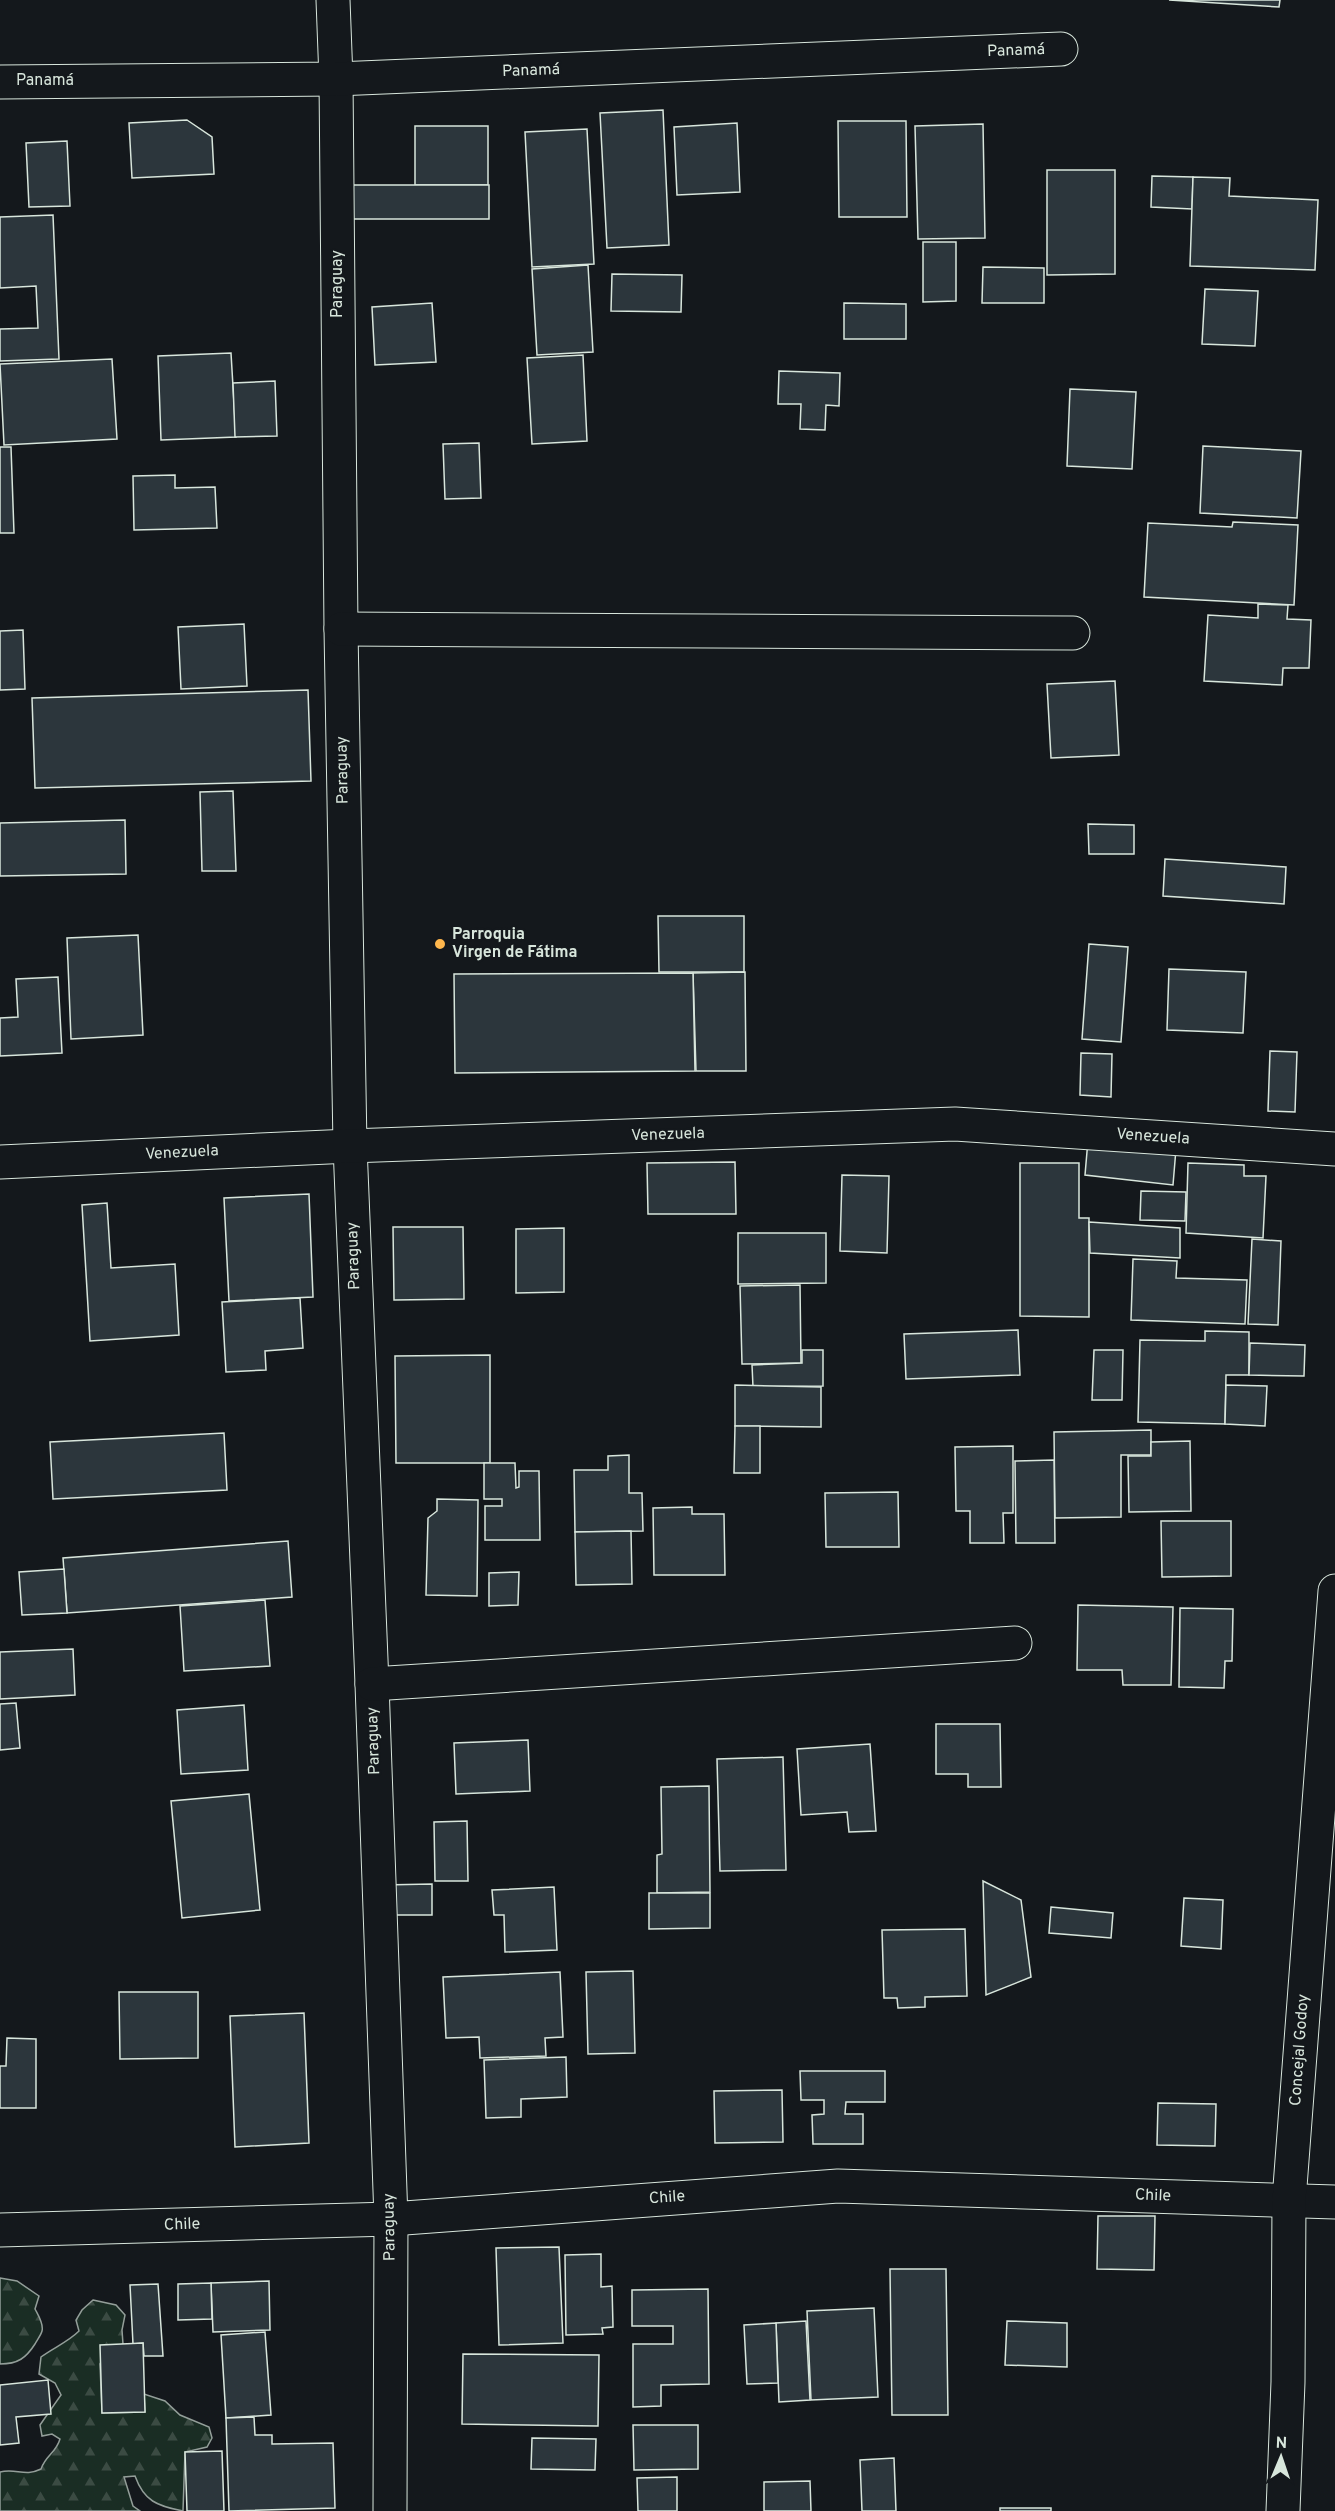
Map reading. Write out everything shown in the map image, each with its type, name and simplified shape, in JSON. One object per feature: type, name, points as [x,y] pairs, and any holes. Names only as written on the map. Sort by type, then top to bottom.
[{"type":"street","name":"Paraguay","points":[[333,0],[336,80],[340,629],[350,1146],[391,2219],[390,2511]]},
{"type":"street","name":"Panamá","points":[[0,82],[336,80],[1061,49]]},
{"type":"street","points":[[340,629],[1073,633]]},
{"type":"street","name":"Venezuela","points":[[0,1162],[350,1146],[955,1125],[1335,1149]]},
{"type":"street","name":"Concejal Godoy","points":[[1283,2511],[1288,2382],[1289,2200],[1335,1591]]},
{"type":"street","points":[[372,1684],[1015,1643]]},
{"type":"street","name":"Chile","points":[[0,2230],[391,2219],[838,2186],[1335,2202]]},
{"type":"green space","points":[[0,2278],[17,2281],[39,2296],[35,2309],[42,2328],[35,2344],[25,2356],[12,2363],[0,2364]]},
{"type":"green space","points":[[93,2300],[116,2305],[125,2315],[122,2330],[123,2344],[107,2351],[100,2364],[102,2413],[145,2412],[144,2394],[165,2401],[180,2415],[209,2427],[212,2438],[207,2447],[185,2452],[183,2511],[166,2507],[147,2497],[135,2476],[124,2477],[133,2506],[140,2511],[0,2511],[0,2472],[30,2472],[41,2469],[58,2444],[60,2439],[52,2434],[42,2436],[40,2425],[61,2395],[55,2383],[39,2374],[41,2357],[79,2331],[76,2320],[82,2310]]},
{"type":"building","points":[[1169,0],[1280,0],[1279,7]]},
{"type":"building","points":[[663,110],[669,245],[607,248],[600,113]]},
{"type":"building","points":[[187,120],[212,137],[214,174],[132,178],[129,123]]},
{"type":"building","points":[[838,121],[906,121],[907,217],[839,217]]},
{"type":"building","points":[[737,123],[740,192],[677,195],[674,127]]},
{"type":"building","points":[[983,124],[985,238],[918,239],[915,126]]},
{"type":"building","points":[[415,126],[488,126],[488,185],[415,185]]},
{"type":"building","points":[[587,129],[594,264],[532,267],[525,132]]},
{"type":"building","points":[[67,141],[70,206],[29,207],[26,143]]},
{"type":"building","points":[[1047,170],[1115,170],[1115,274],[1047,275]]},
{"type":"building","points":[[1152,176],[1193,177],[1192,209],[1151,207]]},
{"type":"building","points":[[1193,177],[1230,178],[1229,196],[1318,200],[1315,270],[1190,266]]},
{"type":"building","points":[[347,185],[489,185],[489,219],[347,219]]},
{"type":"building","points":[[53,215],[59,359],[0,361],[0,329],[38,328],[36,286],[0,288],[0,217]]},
{"type":"building","points":[[923,242],[956,242],[956,301],[923,302]]},
{"type":"building","points":[[588,265],[593,352],[537,355],[532,269]]},
{"type":"building","points":[[983,267],[1044,268],[1044,303],[982,303]]},
{"type":"building","points":[[612,274],[682,275],[681,312],[611,311]]},
{"type":"building","points":[[1205,289],[1258,291],[1255,346],[1202,344]]},
{"type":"building","points":[[432,303],[436,362],[375,365],[372,307]]},
{"type":"building","points":[[844,303],[906,304],[906,339],[844,339]]},
{"type":"building","points":[[231,353],[236,437],[161,440],[158,356]]},
{"type":"building","points":[[583,355],[587,441],[532,444],[527,358]]},
{"type":"building","points":[[112,359],[117,439],[4,445],[0,364]]},
{"type":"building","points":[[779,371],[840,373],[839,406],[826,405],[825,430],[800,429],[801,404],[778,404]]},
{"type":"building","points":[[275,381],[277,436],[235,437],[233,383]]},
{"type":"building","points":[[1070,389],[1136,392],[1132,469],[1067,466]]},
{"type":"building","points":[[479,443],[481,498],[445,499],[443,444]]},
{"type":"building","points":[[1203,446],[1301,451],[1297,518],[1200,513]]},
{"type":"building","points":[[0,447],[11,447],[14,533],[0,533]]},
{"type":"building","points":[[175,475],[175,488],[215,487],[217,528],[134,530],[133,476]]},
{"type":"building","points":[[1233,522],[1298,525],[1294,605],[1144,597],[1148,523],[1232,527]]},
{"type":"building","points":[[1258,604],[1288,605],[1287,619],[1311,620],[1309,668],[1283,668],[1282,685],[1204,681],[1208,615],[1258,618]]},
{"type":"building","points":[[244,624],[247,686],[181,689],[178,627]]},
{"type":"building","points":[[23,630],[25,689],[0,690],[0,631]]},
{"type":"building","points":[[1115,681],[1119,755],[1051,758],[1047,684]]},
{"type":"building","points":[[308,690],[311,781],[35,788],[32,698]]},
{"type":"building","points":[[233,791],[236,871],[202,871],[200,792]]},
{"type":"building","points":[[125,820],[126,874],[0,876],[0,823]]},
{"type":"building","points":[[1088,824],[1134,825],[1134,854],[1089,854]]},
{"type":"building","points":[[1165,859],[1286,867],[1284,904],[1163,896]]},
{"type":"building","points":[[658,916],[744,916],[744,972],[659,972]]},
{"type":"building","points":[[138,935],[143,1035],[71,1039],[67,938]]},
{"type":"building","points":[[1089,944],[1128,947],[1121,1042],[1082,1039]]},
{"type":"building","points":[[1169,969],[1246,972],[1243,1033],[1167,1030]]},
{"type":"building","points":[[745,972],[746,1071],[696,1071],[693,973]]},
{"type":"building","points":[[693,973],[695,1071],[455,1073],[454,974]]},
{"type":"building","points":[[58,977],[62,1053],[0,1056],[0,1018],[18,1017],[16,979]]},
{"type":"building","points":[[1270,1051],[1297,1052],[1295,1112],[1268,1111]]},
{"type":"building","points":[[1081,1053],[1112,1054],[1111,1097],[1080,1095]]},
{"type":"building","points":[[1088,1140],[1176,1149],[1173,1185],[1085,1175]]},
{"type":"building","points":[[735,1162],[736,1214],[648,1214],[647,1163]]},
{"type":"building","points":[[1020,1163],[1079,1163],[1079,1218],[1089,1218],[1089,1317],[1020,1316]]},
{"type":"building","points":[[1188,1163],[1244,1165],[1244,1176],[1266,1176],[1263,1238],[1186,1233]]},
{"type":"building","points":[[842,1175],[889,1176],[887,1253],[840,1251]]},
{"type":"building","points":[[1141,1191],[1186,1192],[1185,1221],[1140,1220]]},
{"type":"building","points":[[309,1194],[313,1297],[229,1301],[224,1198]]},
{"type":"building","points":[[107,1203],[111,1268],[175,1264],[179,1335],[90,1341],[82,1205]]},
{"type":"building","points":[[1089,1222],[1180,1228],[1180,1258],[1090,1253]]},
{"type":"building","points":[[393,1227],[463,1227],[464,1299],[394,1300]]},
{"type":"building","points":[[564,1228],[564,1292],[516,1293],[516,1229]]},
{"type":"building","points":[[738,1233],[826,1233],[826,1283],[738,1284]]},
{"type":"building","points":[[1252,1239],[1281,1241],[1278,1325],[1248,1324]]},
{"type":"building","points":[[1133,1259],[1177,1261],[1176,1278],[1247,1280],[1245,1324],[1131,1320]]},
{"type":"building","points":[[800,1285],[801,1363],[742,1364],[740,1286]]},
{"type":"building","points":[[300,1298],[303,1348],[265,1351],[266,1370],[226,1372],[222,1302]]},
{"type":"building","points":[[1018,1330],[1020,1375],[906,1379],[904,1334]]},
{"type":"building","points":[[1205,1331],[1249,1332],[1249,1375],[1226,1375],[1225,1424],[1138,1422],[1140,1340],[1205,1341]]},
{"type":"building","points":[[1250,1343],[1305,1345],[1304,1376],[1249,1375]]},
{"type":"building","points":[[802,1350],[823,1350],[823,1386],[753,1387],[752,1365],[802,1363]]},
{"type":"building","points":[[1094,1350],[1123,1350],[1122,1400],[1092,1400]]},
{"type":"building","points":[[490,1355],[490,1463],[396,1463],[395,1356]]},
{"type":"building","points":[[735,1385],[821,1387],[821,1427],[735,1426]]},
{"type":"building","points":[[1226,1385],[1267,1386],[1265,1426],[1225,1424]]},
{"type":"building","points":[[735,1426],[760,1426],[760,1473],[734,1473]]},
{"type":"building","points":[[1151,1430],[1151,1455],[1121,1455],[1121,1517],[1055,1518],[1054,1432]]},
{"type":"building","points":[[224,1433],[227,1490],[53,1499],[50,1442]]},
{"type":"building","points":[[1190,1441],[1191,1511],[1129,1512],[1128,1456],[1151,1456],[1151,1442]]},
{"type":"building","points":[[1013,1446],[1013,1513],[1003,1513],[1004,1543],[970,1543],[970,1511],[956,1511],[955,1447]]},
{"type":"building","points":[[629,1455],[629,1493],[642,1493],[643,1531],[575,1532],[574,1470],[608,1470],[608,1456]]},
{"type":"building","points":[[1054,1460],[1055,1543],[1016,1543],[1015,1461]]},
{"type":"building","points":[[484,1463],[515,1463],[516,1488],[519,1487],[519,1471],[539,1471],[540,1540],[485,1540],[485,1506],[502,1506],[502,1499],[484,1499]]},
{"type":"building","points":[[898,1492],[899,1547],[826,1547],[825,1493]]},
{"type":"building","points":[[437,1499],[478,1500],[477,1596],[426,1595],[428,1518],[437,1511]]},
{"type":"building","points":[[692,1507],[692,1514],[724,1514],[725,1575],[654,1575],[653,1508]]},
{"type":"building","points":[[1161,1521],[1231,1521],[1231,1576],[1162,1577]]},
{"type":"building","points":[[631,1531],[632,1584],[576,1585],[575,1532]]},
{"type":"building","points":[[288,1541],[292,1597],[67,1613],[63,1558]]},
{"type":"building","points":[[64,1569],[67,1613],[22,1615],[19,1572]]},
{"type":"building","points":[[519,1572],[518,1605],[489,1606],[489,1573]]},
{"type":"building","points":[[265,1600],[270,1666],[184,1671],[180,1606]]},
{"type":"building","points":[[1078,1605],[1173,1607],[1171,1685],[1123,1685],[1122,1670],[1077,1670]]},
{"type":"building","points":[[1180,1608],[1233,1609],[1232,1661],[1225,1661],[1224,1688],[1179,1687]]},
{"type":"building","points":[[73,1649],[75,1695],[0,1699],[0,1652]]},
{"type":"building","points":[[16,1703],[20,1748],[0,1750],[0,1704]]},
{"type":"building","points":[[244,1705],[248,1770],[181,1774],[177,1710]]},
{"type":"building","points":[[936,1724],[1000,1724],[1001,1787],[968,1787],[968,1774],[936,1774]]},
{"type":"building","points":[[528,1740],[530,1791],[456,1794],[454,1743]]},
{"type":"building","points":[[870,1744],[876,1831],[849,1832],[847,1812],[801,1815],[797,1749]]},
{"type":"building","points":[[783,1757],[786,1870],[720,1871],[717,1759]]},
{"type":"building","points":[[709,1786],[710,1892],[657,1893],[657,1855],[662,1854],[661,1787]]},
{"type":"building","points":[[249,1794],[260,1910],[182,1918],[171,1801]]},
{"type":"building","points":[[467,1821],[468,1881],[435,1881],[434,1822]]},
{"type":"building","points":[[983,1881],[1021,1900],[1031,1977],[986,1995]]},
{"type":"building","points":[[432,1884],[432,1915],[382,1915],[382,1885]]},
{"type":"building","points":[[554,1887],[557,1950],[505,1952],[504,1915],[494,1915],[492,1890]]},
{"type":"building","points":[[649,1893],[710,1893],[710,1928],[649,1929]]},
{"type":"building","points":[[1184,1898],[1223,1900],[1221,1949],[1181,1946]]},
{"type":"building","points":[[1051,1907],[1113,1913],[1111,1938],[1049,1933]]},
{"type":"building","points":[[965,1929],[967,1996],[925,1997],[925,2007],[898,2008],[897,1998],[884,1998],[882,1930]]},
{"type":"building","points":[[633,1971],[635,2053],[588,2054],[586,1972]]},
{"type":"building","points":[[560,1972],[563,2037],[545,2038],[546,2056],[480,2058],[479,2037],[446,2038],[443,1977]]},
{"type":"building","points":[[119,1992],[198,1992],[198,2058],[120,2059]]},
{"type":"building","points":[[304,2013],[309,2143],[235,2147],[230,2016]]},
{"type":"building","points":[[7,2038],[36,2039],[36,2108],[0,2108],[0,2066],[6,2066]]},
{"type":"building","points":[[566,2057],[567,2097],[521,2099],[521,2117],[486,2118],[484,2060]]},
{"type":"building","points":[[800,2071],[885,2071],[885,2102],[846,2102],[845,2114],[863,2114],[863,2144],[813,2144],[812,2115],[824,2114],[824,2100],[801,2100]]},
{"type":"building","points":[[782,2090],[783,2142],[715,2143],[714,2091]]},
{"type":"building","points":[[1158,2103],[1216,2104],[1215,2146],[1157,2145]]},
{"type":"building","points":[[1098,2216],[1155,2216],[1154,2270],[1097,2269]]},
{"type":"building","points":[[559,2247],[563,2343],[499,2345],[496,2248]]},
{"type":"building","points":[[601,2254],[601,2287],[612,2286],[613,2327],[602,2328],[603,2334],[566,2335],[565,2255]]},
{"type":"building","points":[[890,2269],[946,2269],[948,2415],[892,2415]]},
{"type":"building","points":[[269,2281],[270,2330],[213,2332],[211,2283]]},
{"type":"building","points":[[211,2283],[212,2319],[178,2320],[178,2284]]},
{"type":"building","points":[[158,2284],[163,2356],[144,2356],[143,2343],[133,2344],[130,2285]]},
{"type":"building","points":[[708,2289],[709,2384],[661,2385],[661,2406],[633,2407],[633,2344],[673,2344],[673,2326],[632,2326],[632,2290]]},
{"type":"building","points":[[874,2308],[878,2397],[811,2400],[807,2311]]},
{"type":"building","points":[[806,2321],[810,2400],[779,2402],[776,2323]]},
{"type":"building","points":[[1007,2321],[1067,2323],[1067,2367],[1005,2365]]},
{"type":"building","points":[[776,2323],[778,2383],[747,2384],[744,2325]]},
{"type":"building","points":[[265,2332],[271,2415],[226,2418],[221,2335]]},
{"type":"building","points":[[143,2343],[145,2412],[102,2413],[100,2345]]},
{"type":"building","points":[[463,2354],[599,2355],[598,2426],[462,2424]]},
{"type":"building","points":[[48,2380],[51,2414],[16,2417],[19,2443],[0,2445],[0,2385]]},
{"type":"building","points":[[254,2417],[255,2435],[272,2435],[272,2444],[333,2443],[335,2508],[229,2511],[226,2418]]},
{"type":"building","points":[[633,2425],[698,2425],[698,2469],[634,2470]]},
{"type":"building","points":[[532,2438],[596,2439],[595,2470],[531,2469]]},
{"type":"building","points":[[222,2451],[224,2511],[187,2511],[185,2452]]},
{"type":"building","points":[[894,2458],[896,2511],[862,2511],[860,2460]]},
{"type":"building","points":[[677,2477],[677,2511],[638,2511],[637,2478]]},
{"type":"building","points":[[810,2481],[811,2511],[764,2511],[764,2482]]},
{"type":"building","points":[[1000,2508],[1051,2508],[1051,2511],[1000,2511]]},
{"type":"place","name":"Parroquia Virgen de Fátima","points":[[440,944]]}]
